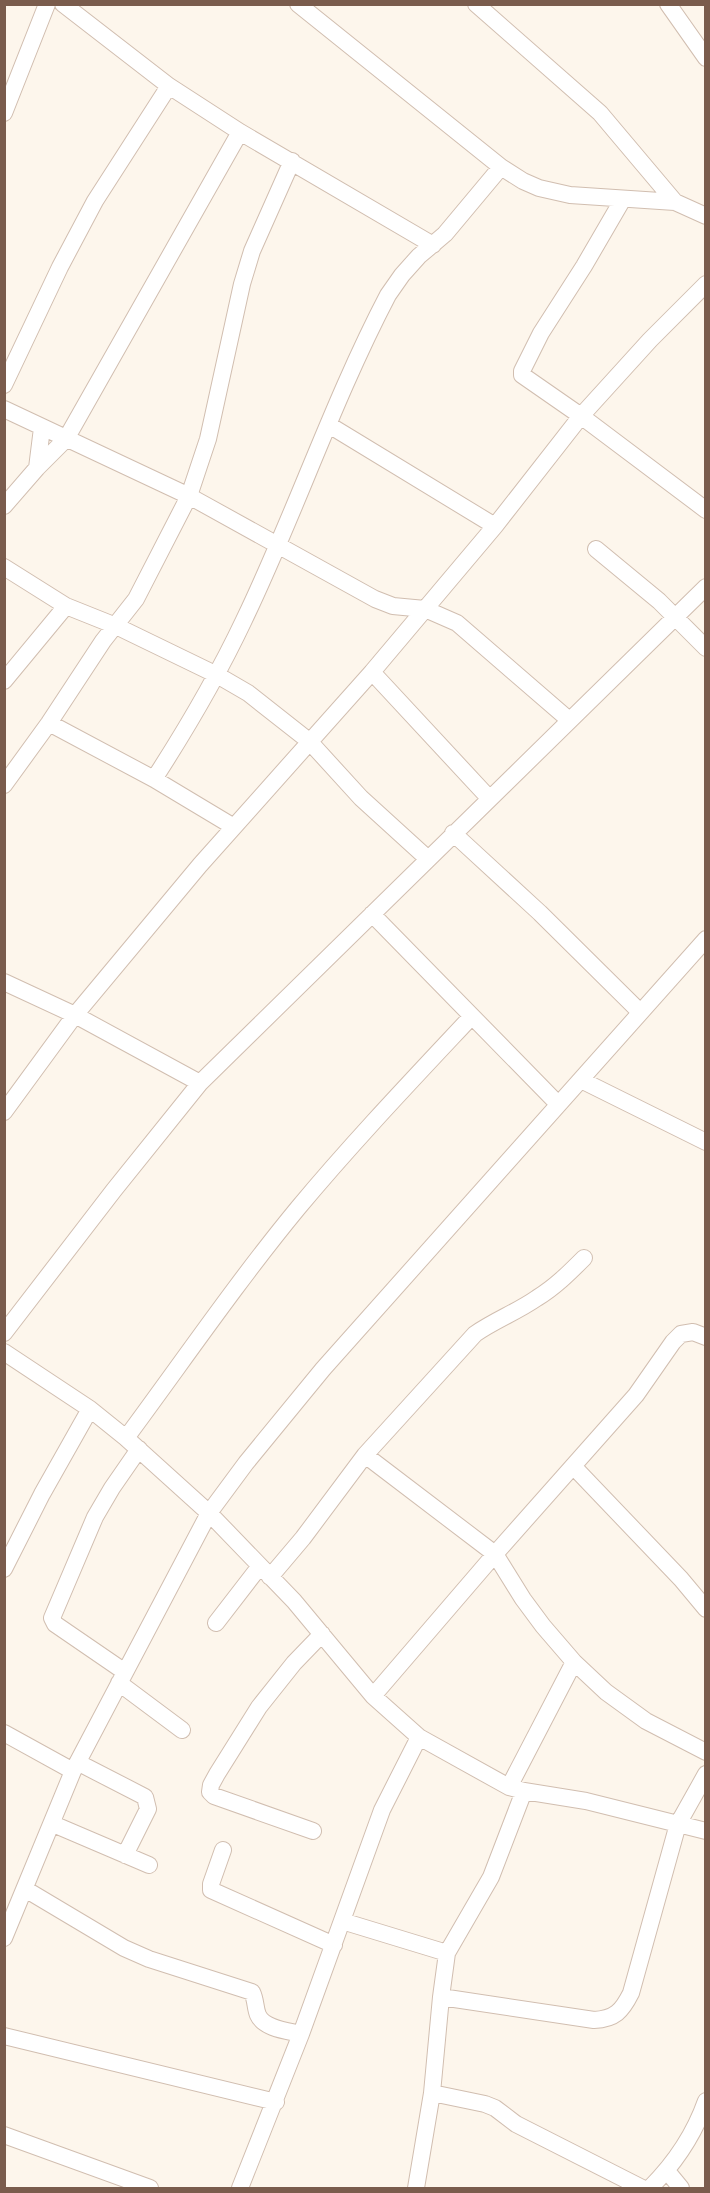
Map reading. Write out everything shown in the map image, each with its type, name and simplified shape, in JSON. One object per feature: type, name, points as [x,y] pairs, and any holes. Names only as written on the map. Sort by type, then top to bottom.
[{"type":"street","points":[[4,114],[47,4]]},
{"type":"street","points":[[63,4],[169,86],[240,132],[433,244]]},
{"type":"street","points":[[298,4],[501,167],[523,181],[539,188],[570,195],[675,202],[705,216]]},
{"type":"street","points":[[476,4],[600,113],[675,202]]},
{"type":"street","points":[[668,4],[705,58]]},
{"type":"street","points":[[4,385],[60,267],[95,201],[169,86]]},
{"type":"street","points":[[4,506],[66,439],[240,132]]},
{"type":"street","points":[[4,785],[49,723],[103,641],[136,599],[189,496],[208,439],[242,284],[252,250],[292,161]]},
{"type":"street","points":[[154,779],[185,732],[217,675],[278,545],[388,295],[402,275],[445,234],[501,167]]},
{"type":"street","points":[[623,199],[585,266],[541,333],[521,373],[524,378],[581,417],[705,510]]},
{"type":"street","points":[[4,1112],[75,1015],[234,827],[372,672],[495,526],[581,417],[650,340],[705,284]]},
{"type":"street","points":[[4,409],[189,496],[384,603],[425,609],[457,623],[568,719]]},
{"type":"street","points":[[329,425],[495,526]]},
{"type":"street","points":[[37,468],[42,428]]},
{"type":"street","points":[[596,549],[659,601],[705,648]]},
{"type":"street","points":[[4,567],[66,606],[116,626],[217,675],[248,693],[309,741],[361,798],[428,859]]},
{"type":"street","points":[[4,1333],[200,1083],[568,719],[705,587]]},
{"type":"street","points":[[4,681],[66,606]]},
{"type":"street","points":[[372,672],[489,798]]},
{"type":"street","points":[[49,723],[154,779],[234,827]]},
{"type":"street","points":[[453,834],[540,913],[640,1012]]},
{"type":"street","points":[[372,914],[558,1104]]},
{"type":"street","points":[[4,1938],[76,1767],[209,1514],[246,1464],[323,1369],[705,939]]},
{"type":"street","points":[[4,982],[75,1015],[200,1083]]},
{"type":"street","points":[[126,1438],[298,1208],[472,1016]]},
{"type":"street","points":[[581,1080],[705,1142]]},
{"type":"street","points":[[216,1623],[265,1571],[303,1539],[365,1455],[475,1334],[559,1283],[584,1258]]},
{"type":"street","points":[[373,1696],[636,1395],[681,1334],[693,1332],[705,1337]]},
{"type":"street","points":[[4,1352],[90,1409],[139,1449],[209,1514],[265,1571],[322,1634],[373,1696],[419,1737],[516,1789],[586,1801],[705,1831]]},
{"type":"street","points":[[4,1569],[42,1494],[90,1409]]},
{"type":"street","points":[[139,1449],[95,1517],[52,1618],[55,1624],[182,1730]]},
{"type":"street","points":[[365,1455],[495,1554],[523,1599],[574,1662],[606,1692],[646,1721],[705,1752]]},
{"type":"street","points":[[573,1466],[681,1579],[705,1609]]},
{"type":"street","points":[[313,1831],[214,1796],[210,1792],[217,1774],[260,1707],[294,1663],[322,1634]]},
{"type":"street","points":[[416,2188],[432,2093],[447,1953],[491,1877],[516,1789],[574,1662]]},
{"type":"street","points":[[4,1734],[145,1797],[148,1809],[125,1855]]},
{"type":"street","points":[[240,2188],[276,2103],[382,1810],[419,1737]]},
{"type":"street","points":[[441,1997],[594,2020],[614,2018],[622,2010],[631,1994],[678,1824],[705,1773]]},
{"type":"street","points":[[53,1824],[149,1864]]},
{"type":"street","points":[[223,1850],[211,1890],[334,1945]]},
{"type":"street","points":[[25,1889],[124,1948],[149,1959],[252,1992],[258,2016],[266,2025],[301,2034]]},
{"type":"street","points":[[342,1921],[447,1953]]},
{"type":"street","points":[[4,2036],[276,2103]]},
{"type":"street","points":[[432,2093],[495,2108],[516,2124],[642,2188]]},
{"type":"street","points":[[650,2188],[667,2171],[690,2138],[704,2107]]},
{"type":"street","points":[[4,2135],[150,2188]]},
{"type":"street","points":[[667,2171],[681,2188]]}]
